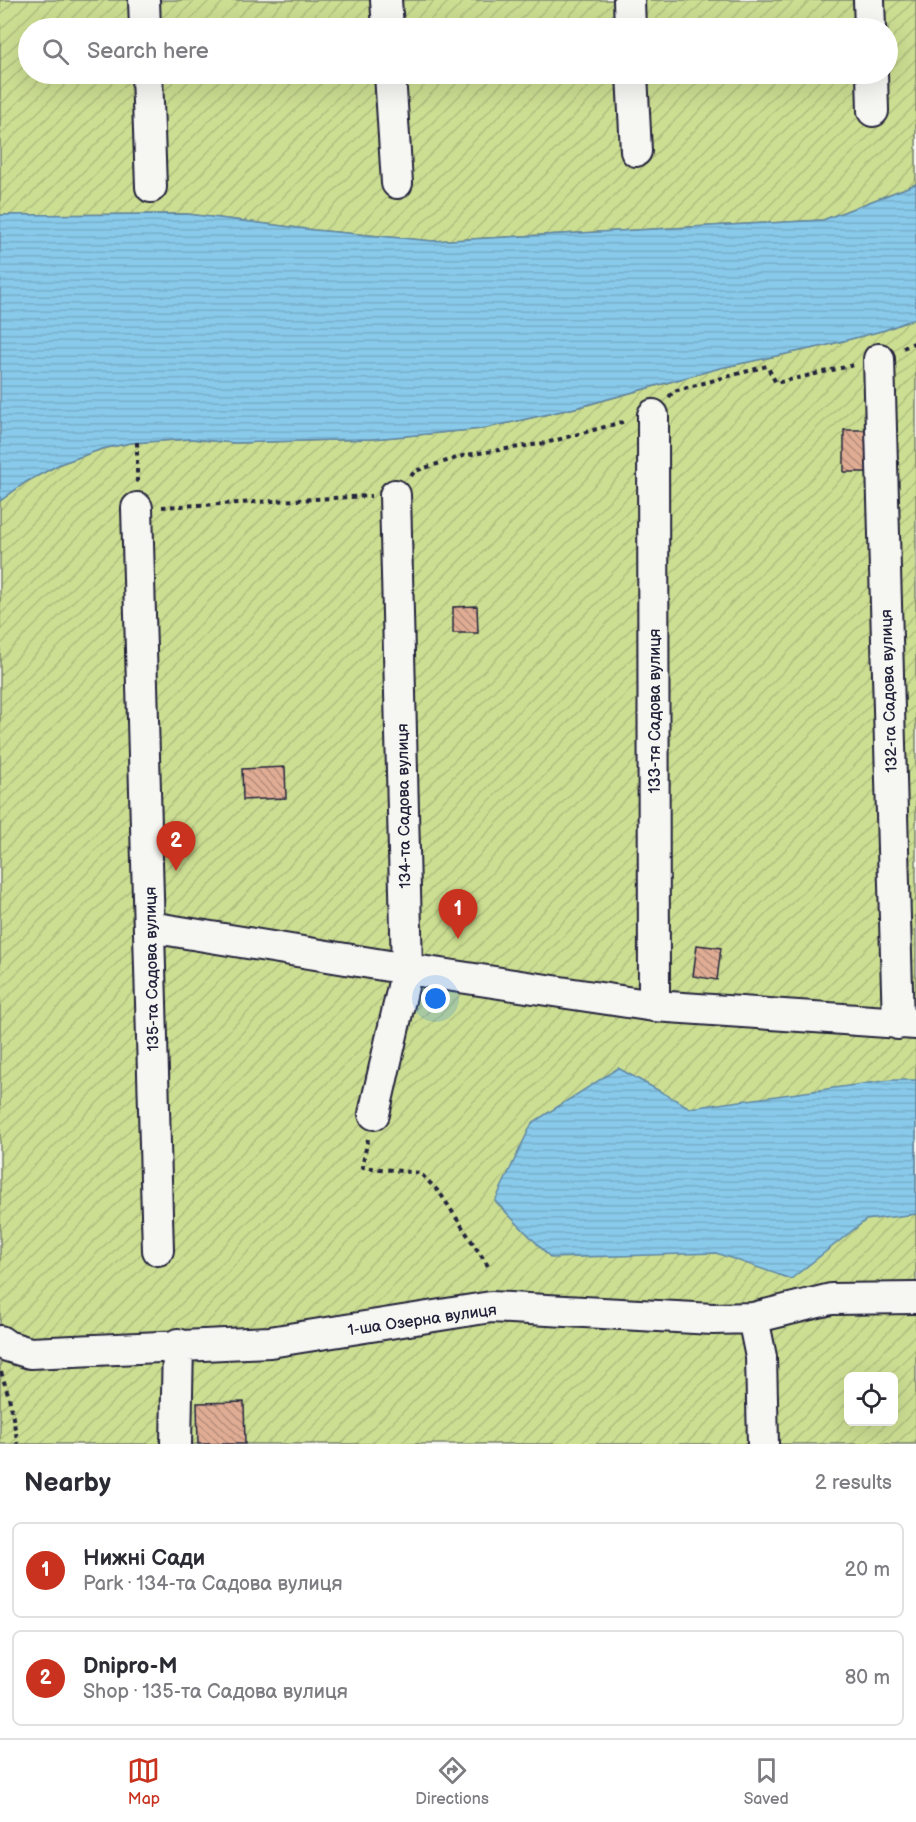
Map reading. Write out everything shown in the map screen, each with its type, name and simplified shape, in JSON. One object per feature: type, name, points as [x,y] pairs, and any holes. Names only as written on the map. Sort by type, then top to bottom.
[{"type":"street","points":[[144,0],[145,18]]},
{"type":"street","points":[[386,0],[387,18]]},
{"type":"street","points":[[629,0],[630,18]]},
{"type":"street","points":[[869,0],[870,18]]},
{"type":"street","points":[[147,84],[150,187]]},
{"type":"street","points":[[391,84],[397,183]]},
{"type":"street","points":[[633,84],[636,152]]},
{"type":"street","points":[[872,84],[873,111]]},
{"type":"street","name":"132-га Садова вулиця","points":[[879,359],[907,1024]]},
{"type":"street","name":"133-тя Садова вулиця","points":[[653,415],[654,1006]]},
{"type":"street","name":"134-та Садова вулиця","points":[[374,1114],[407,969],[395,495]]},
{"type":"street","name":"135-та Садова вулиця","points":[[137,508],[158,1250]]},
{"type":"street","points":[[150,927],[654,1006],[907,1024]]},
{"type":"street","name":"1-ша Озерна вулиця","points":[[4,1344],[30,1353],[178,1344],[270,1342],[491,1306],[713,1319],[753,1318],[831,1299],[916,1298]]},
{"type":"street","points":[[753,1318],[761,1357],[763,1444]]},
{"type":"street","points":[[176,1444],[178,1344]]},
{"type":"path","points":[[136,442],[137,508],[395,495]]},
{"type":"path","points":[[374,1114],[362,1167],[420,1173],[440,1193],[490,1269]]},
{"type":"path","points":[[4,1344],[0,1370],[9,1397],[18,1444]]},
{"type":"green space","points":[[0,0],[916,0],[916,184],[823,220],[433,241],[314,230],[187,214],[0,215]]},
{"type":"green space","points":[[916,318],[916,1444],[0,1444],[0,501],[26,482],[60,464],[102,449],[130,443],[191,439],[234,443],[372,439],[482,429],[580,407],[720,368],[824,346],[885,330]]},
{"type":"water","points":[[916,184],[916,318],[885,330],[824,346],[720,368],[579,407],[482,429],[372,439],[234,443],[191,439],[130,443],[102,449],[60,464],[26,482],[0,501],[0,215],[187,214],[314,230],[433,241],[823,220]]},
{"type":"water","points":[[618,1068],[690,1108],[891,1080],[916,1080],[916,1214],[866,1220],[791,1279],[716,1253],[551,1258],[495,1201],[532,1123]]},
{"type":"building","points":[[844,430],[872,430],[872,472],[844,472]]},
{"type":"building","points":[[477,606],[478,633],[453,633],[453,607]]},
{"type":"building","points":[[285,767],[286,798],[243,800],[242,769]]},
{"type":"building","points":[[697,945],[721,948],[717,980],[693,976]]},
{"type":"building","points":[[244,1402],[245,1444],[198,1444],[197,1403]]},
{"type":"place","name":"Dnipro-M","points":[[176,871]]},
{"type":"place","name":"Нижні Сади","points":[[458,939]]}]
